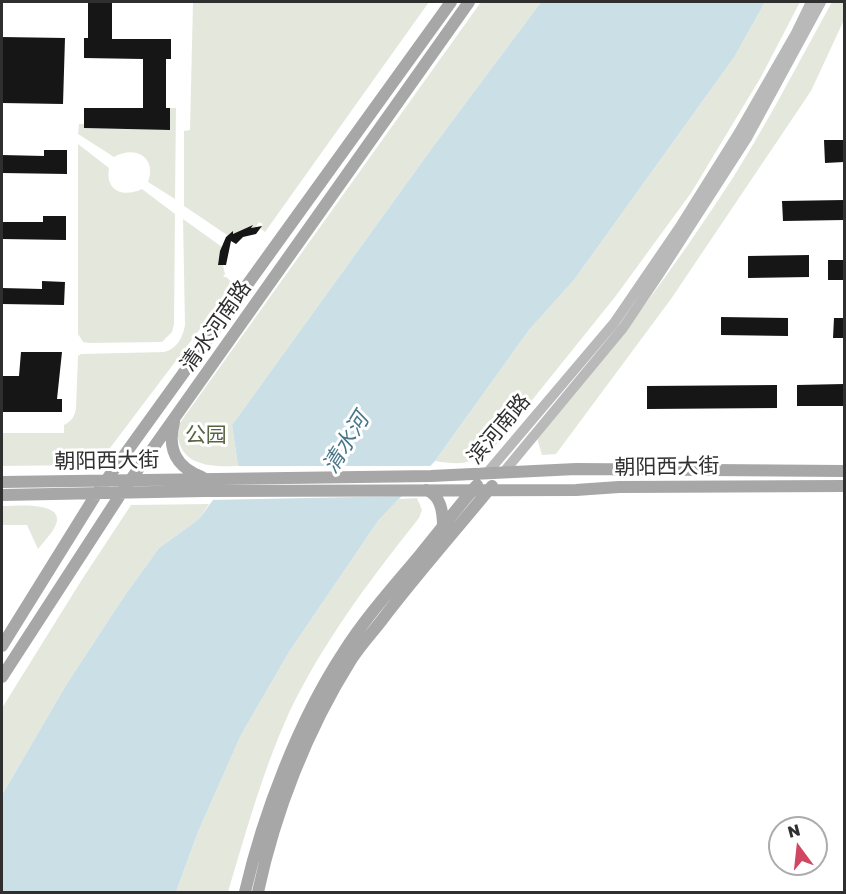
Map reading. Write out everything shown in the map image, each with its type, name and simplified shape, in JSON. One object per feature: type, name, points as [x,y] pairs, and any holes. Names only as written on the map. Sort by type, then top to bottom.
[{"type":"main road","name":"清水河南路","points":[[2,646],[106,481],[451,2]]},
{"type":"main road","name":"清水河南路","points":[[2,677],[130,480],[469,2]]},
{"type":"main road","name":"滨河南路","points":[[245,892],[277,786],[310,712],[343,652],[389,592],[621,313],[681,225],[738,134],[796,33],[811,2]]},
{"type":"main road","name":"滨河南路","points":[[258,892],[263,868],[287,791],[320,715],[347,668],[398,599],[623,328],[712,196],[747,138],[821,2]]},
{"type":"main road","points":[[175,416],[171,437],[175,455],[190,472],[208,482]]},
{"type":"main road","name":"朝阳西大街","points":[[2,495],[97,494],[208,482],[431,476],[576,469],[844,471]]},
{"type":"main road","name":"朝阳西大街","points":[[2,482],[130,480],[422,489],[576,490],[619,487],[844,486]]},
{"type":"main road","points":[[422,489],[436,496],[441,508],[443,527]]},
{"type":"green space","points":[[193,2],[429,2],[265,232],[260,228],[263,224],[259,222],[256,227],[242,230],[230,237],[184,206],[184,131],[190,130]]},
{"type":"green space","name":"公园","points":[[481,2],[541,2],[435,144],[232,425],[238,466],[216,466],[196,462],[188,457],[178,440],[177,427]]},
{"type":"green space","points":[[765,2],[800,2],[761,77],[691,193],[615,297],[496,445],[482,456],[468,462],[435,461],[529,330],[574,280],[735,56]]},
{"type":"green space","points":[[832,2],[844,2],[844,20],[811,91],[671,299],[556,454],[542,455],[537,438],[615,344],[711,211],[760,133]]},
{"type":"green space","points":[[170,108],[176,108],[175,199],[148,182],[149,166],[147,160],[142,156],[129,152],[114,157],[78,134],[79,124],[84,124],[84,128],[169,130]]},
{"type":"green space","points":[[78,144],[109,168],[110,182],[117,190],[128,193],[142,189],[175,214],[174,324],[172,332],[162,342],[89,343],[83,342],[78,334]]},
{"type":"green space","points":[[183,219],[222,247],[218,264],[223,265],[225,274],[223,277],[234,284],[107,452],[89,465],[2,466],[2,433],[64,433],[64,425],[71,420],[76,411],[78,356],[81,354],[164,352],[179,342],[185,325]]},
{"type":"green space","points":[[417,498],[422,510],[419,518],[331,637],[288,715],[262,781],[228,892],[176,892],[198,832],[241,735],[289,652],[378,521],[399,499]]},
{"type":"green space","points":[[209,504],[199,519],[159,548],[125,595],[66,685],[2,795],[2,708],[131,505]]},
{"type":"green space","points":[[2,506],[44,507],[56,515],[56,525],[38,549],[27,525],[2,525]]},
{"type":"water","name":"清水河","points":[[541,2],[765,2],[735,56],[574,280],[529,330],[435,461],[378,521],[289,652],[241,735],[198,832],[176,892],[2,892],[2,795],[66,685],[159,548],[199,519],[238,466],[232,425],[435,144]]},
{"type":"pier","points":[[234,466],[435,466],[406,496],[209,500]]},
{"type":"building","points":[[88,2],[112,2],[112,39],[171,39],[171,59],[166,59],[166,108],[170,108],[170,130],[84,128],[84,108],[143,108],[143,59],[84,58],[84,38],[88,38]]},
{"type":"building","points":[[2,37],[65,38],[63,104],[2,103]]},
{"type":"building","points":[[824,140],[844,140],[844,162],[825,163]]},
{"type":"building","points":[[44,150],[67,150],[67,174],[2,173],[2,155],[44,156]]},
{"type":"building","points":[[844,200],[844,220],[783,221],[782,201]]},
{"type":"building","points":[[43,216],[66,216],[66,240],[2,239],[2,222],[43,222]]},
{"type":"building","points":[[253,225],[251,228],[262,226],[256,234],[243,237],[236,244],[231,241],[226,265],[218,265],[220,251],[226,237],[233,231],[233,234]]},
{"type":"building","points":[[809,255],[809,277],[748,278],[748,256]]},
{"type":"building","points":[[828,260],[844,260],[844,280],[828,280]]},
{"type":"building","points":[[42,281],[65,282],[64,305],[2,304],[2,288],[42,289]]},
{"type":"building","points":[[721,317],[788,318],[788,336],[721,335]]},
{"type":"building","points":[[834,318],[844,318],[844,338],[833,338]]},
{"type":"building","points":[[21,352],[62,352],[57,399],[62,399],[62,412],[2,412],[2,376],[19,376]]},
{"type":"building","points":[[844,384],[844,406],[797,406],[797,385]]},
{"type":"building","points":[[777,385],[777,408],[647,409],[647,386]]}]
